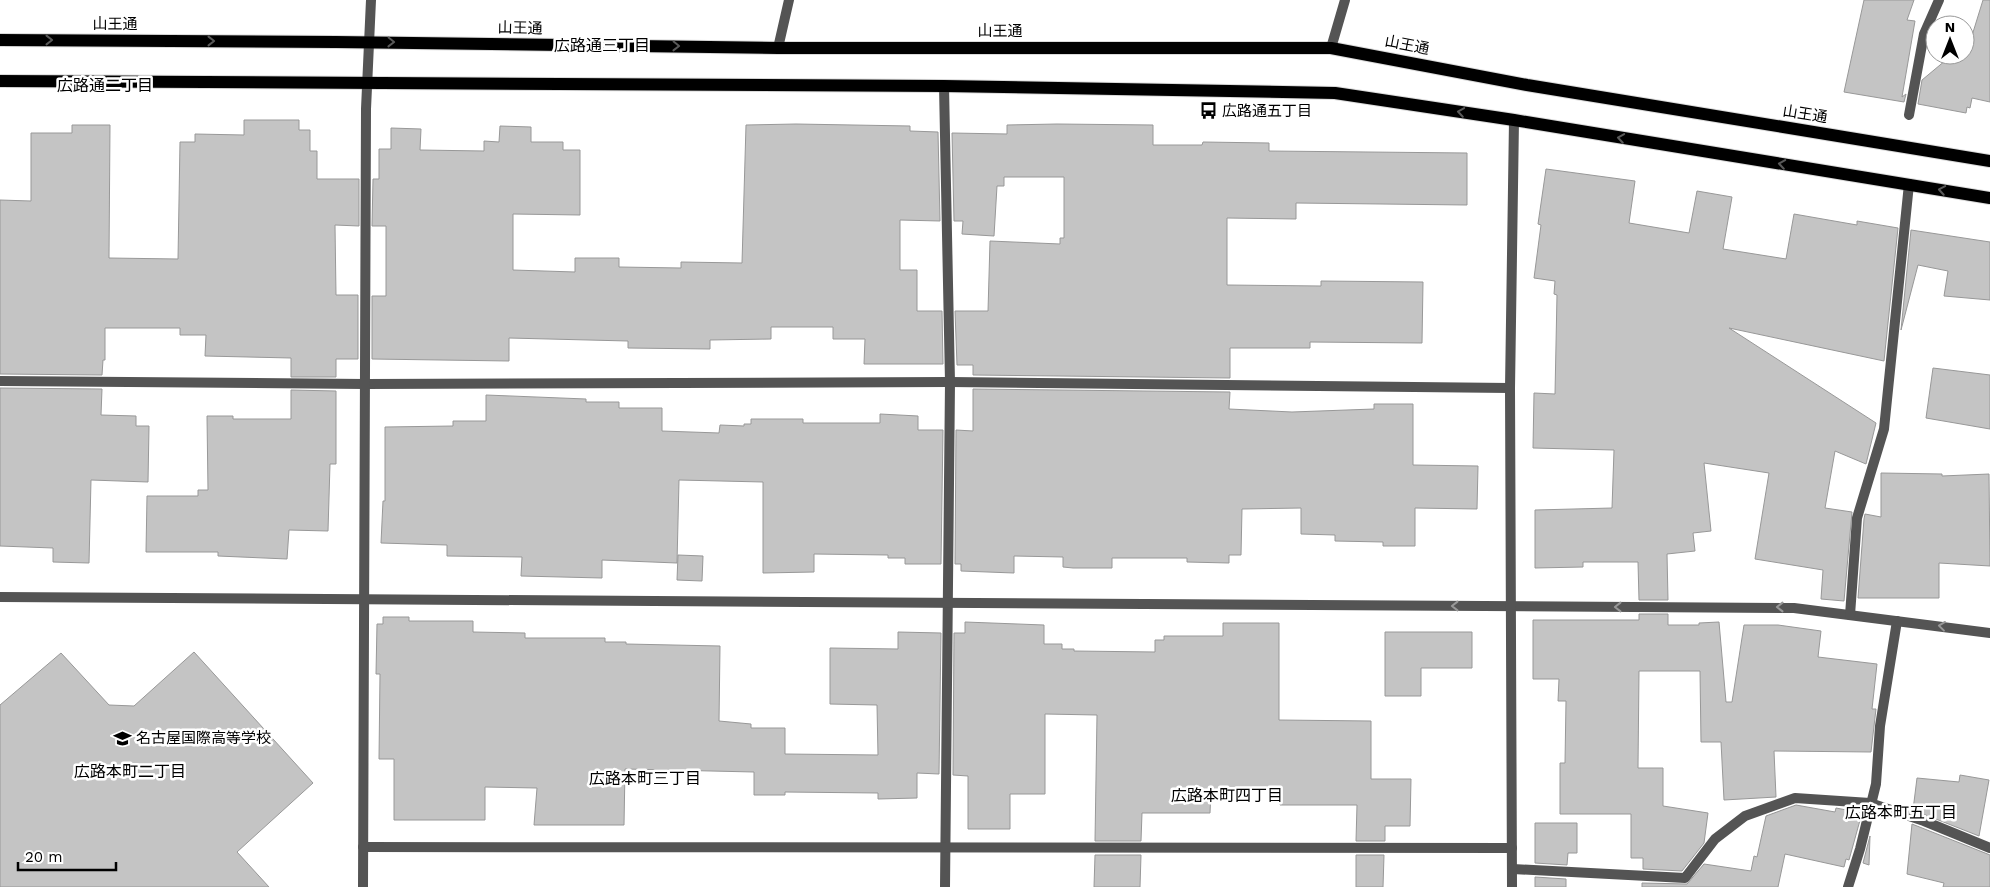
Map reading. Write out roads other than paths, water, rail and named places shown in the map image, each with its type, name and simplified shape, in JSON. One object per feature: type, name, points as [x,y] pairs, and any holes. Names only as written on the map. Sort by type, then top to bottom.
[{"type":"main road","name":"山王通","points":[[0,40],[369,42],[778,48],[1331,48],[1527,85],[1990,161]]},
{"type":"main road","points":[[0,81],[944,86],[1334,93],[1514,120],[1990,198]]},
{"type":"street","points":[[363,887],[367,83],[371,0]]},
{"type":"street","points":[[778,48],[789,0]]},
{"type":"street","points":[[1331,48],[1345,0]]},
{"type":"street","points":[[1909,116],[1924,34],[1939,0]]},
{"type":"street","points":[[944,86],[950,382],[945,887]]},
{"type":"street","points":[[1512,887],[1510,388],[1514,120]]},
{"type":"street","points":[[1850,615],[1857,518],[1884,429],[1909,184]]},
{"type":"street","points":[[0,381],[365,384],[950,382],[1510,388]]},
{"type":"street","points":[[0,597],[1794,608],[1990,632]]},
{"type":"street","points":[[1848,887],[1860,849],[1876,784],[1880,726],[1897,621]]},
{"type":"street","points":[[1512,869],[1685,878],[1716,839],[1745,816],[1795,798],[1870,803],[1924,821],[1990,848]]},
{"type":"street","points":[[363,846],[1512,848]]},
{"type":"place","name":"広路通五丁目","points":[[1208,111]]},
{"type":"place","name":"名古屋国際高等学校","points":[[122,738]]},
{"type":"district","name":"広路通三丁目","points":[[602,45]]},
{"type":"district","name":"広路通二丁目","points":[[105,85]]},
{"type":"district","name":"広路本町二丁目","points":[[130,771]]},
{"type":"district","name":"広路本町三丁目","points":[[645,778]]},
{"type":"district","name":"広路本町四丁目","points":[[1227,795]]},
{"type":"district","name":"広路本町五丁目","points":[[1901,812]]}]
